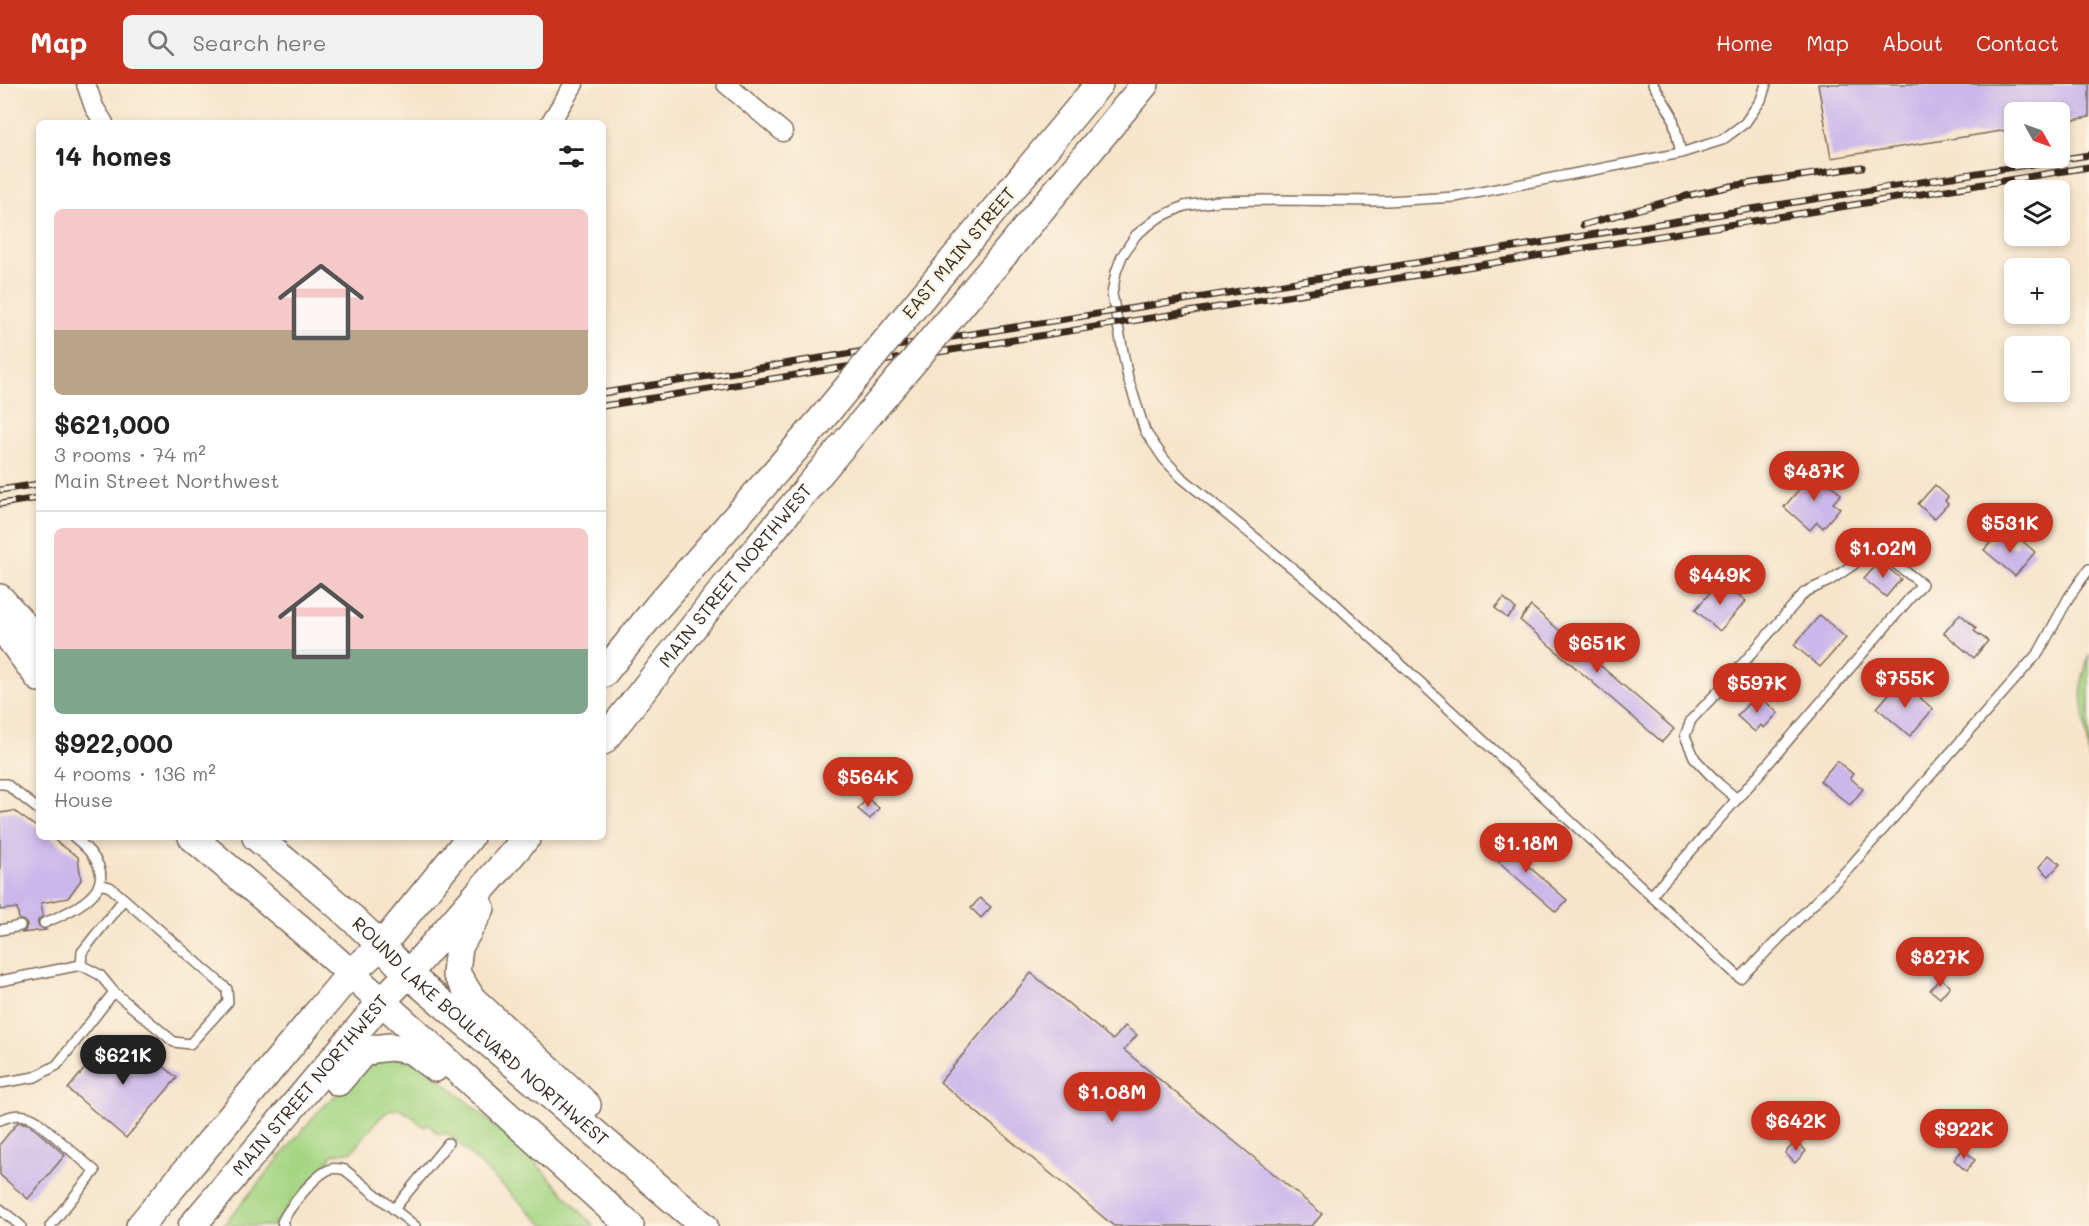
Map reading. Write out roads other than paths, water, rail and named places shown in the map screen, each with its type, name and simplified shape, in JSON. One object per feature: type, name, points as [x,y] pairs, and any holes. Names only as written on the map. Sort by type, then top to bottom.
[{"type":"main road","name":"EAST MAIN STREET","points":[[819,422],[1099,84]]},
{"type":"main road","name":"EAST MAIN STREET","points":[[870,412],[1144,84]]},
{"type":"main road","name":"MAIN STREET NORTHWEST","points":[[606,737],[870,412]]},
{"type":"main road","name":"MAIN STREET NORTHWEST","points":[[606,670],[658,606],[819,422]]},
{"type":"main road","points":[[0,598],[36,639]]},
{"type":"main road","points":[[0,622],[36,674]]},
{"type":"main road","points":[[196,840],[317,943],[630,1226]]},
{"type":"main road","name":"ROUND LAKE BOULEVARD NORTHWEST","points":[[260,840],[305,876],[382,945],[408,974],[704,1226]]},
{"type":"main road","points":[[140,1226],[350,974],[382,945],[468,840]]},
{"type":"main road","name":"MAIN STREET NORTHWEST","points":[[192,1226],[382,1001],[524,840]]},
{"type":"main road","points":[[495,873],[490,894],[459,946],[456,973],[472,999],[553,1071],[612,1129],[638,1169]]},
{"type":"main road","points":[[192,1226],[216,1218],[236,1201],[361,1055],[373,1049],[395,1046],[411,1050],[479,1102],[506,1114]]},
{"type":"street","points":[[86,84],[94,107],[102,120]]},
{"type":"street","points":[[552,120],[574,84]]},
{"type":"street","points":[[726,84],[783,132]]},
{"type":"lane","points":[[1653,84],[1672,115],[1681,153]]},
{"type":"lane","points":[[1766,84],[1761,100],[1745,123],[1722,140],[1681,153],[1455,197],[1387,201],[1218,201],[1184,206],[1158,218],[1136,235],[1122,256],[1112,294],[1128,378],[1145,431],[1164,459],[1181,477],[1329,598],[1740,978],[1850,867],[2039,652],[2069,597],[2089,569]]},
{"type":"lane","points":[[1651,896],[1737,799],[1922,584],[1873,547],[1853,565],[1829,581],[1805,592],[1691,720],[1685,736],[1695,759],[1737,799]]},
{"type":"lane","points":[[0,784],[6,784],[36,808]]},
{"type":"lane","points":[[44,922],[82,906],[93,896],[99,884],[100,874],[94,857],[91,851],[78,840]]},
{"type":"lane","points":[[0,981],[81,965],[100,975],[114,992],[174,1042],[182,1045],[190,1044],[228,1002],[227,989],[110,887],[99,884]]},
{"type":"lane","points":[[81,965],[82,952],[124,899]]},
{"type":"lane","points":[[0,930],[20,926]]},
{"type":"lane","points":[[0,1083],[35,1077],[57,1065],[114,992]]},
{"type":"lane","points":[[0,1120],[19,1114],[28,1116],[37,1121],[95,1171],[50,1226]]},
{"type":"lane","points":[[394,1209],[448,1143]]},
{"type":"lane","points":[[284,1226],[282,1222],[289,1209],[315,1179],[331,1169],[345,1170],[410,1224]]},
{"type":"lane","points":[[0,1209],[21,1226]]},
{"type":"railway","points":[[606,393],[2089,155]]},
{"type":"railway","points":[[1583,225],[1731,186],[1862,167]]},
{"type":"railway","points":[[606,406],[2089,167]]},
{"type":"railway","points":[[0,490],[36,484]]},
{"type":"railway","points":[[0,504],[36,498]]}]
